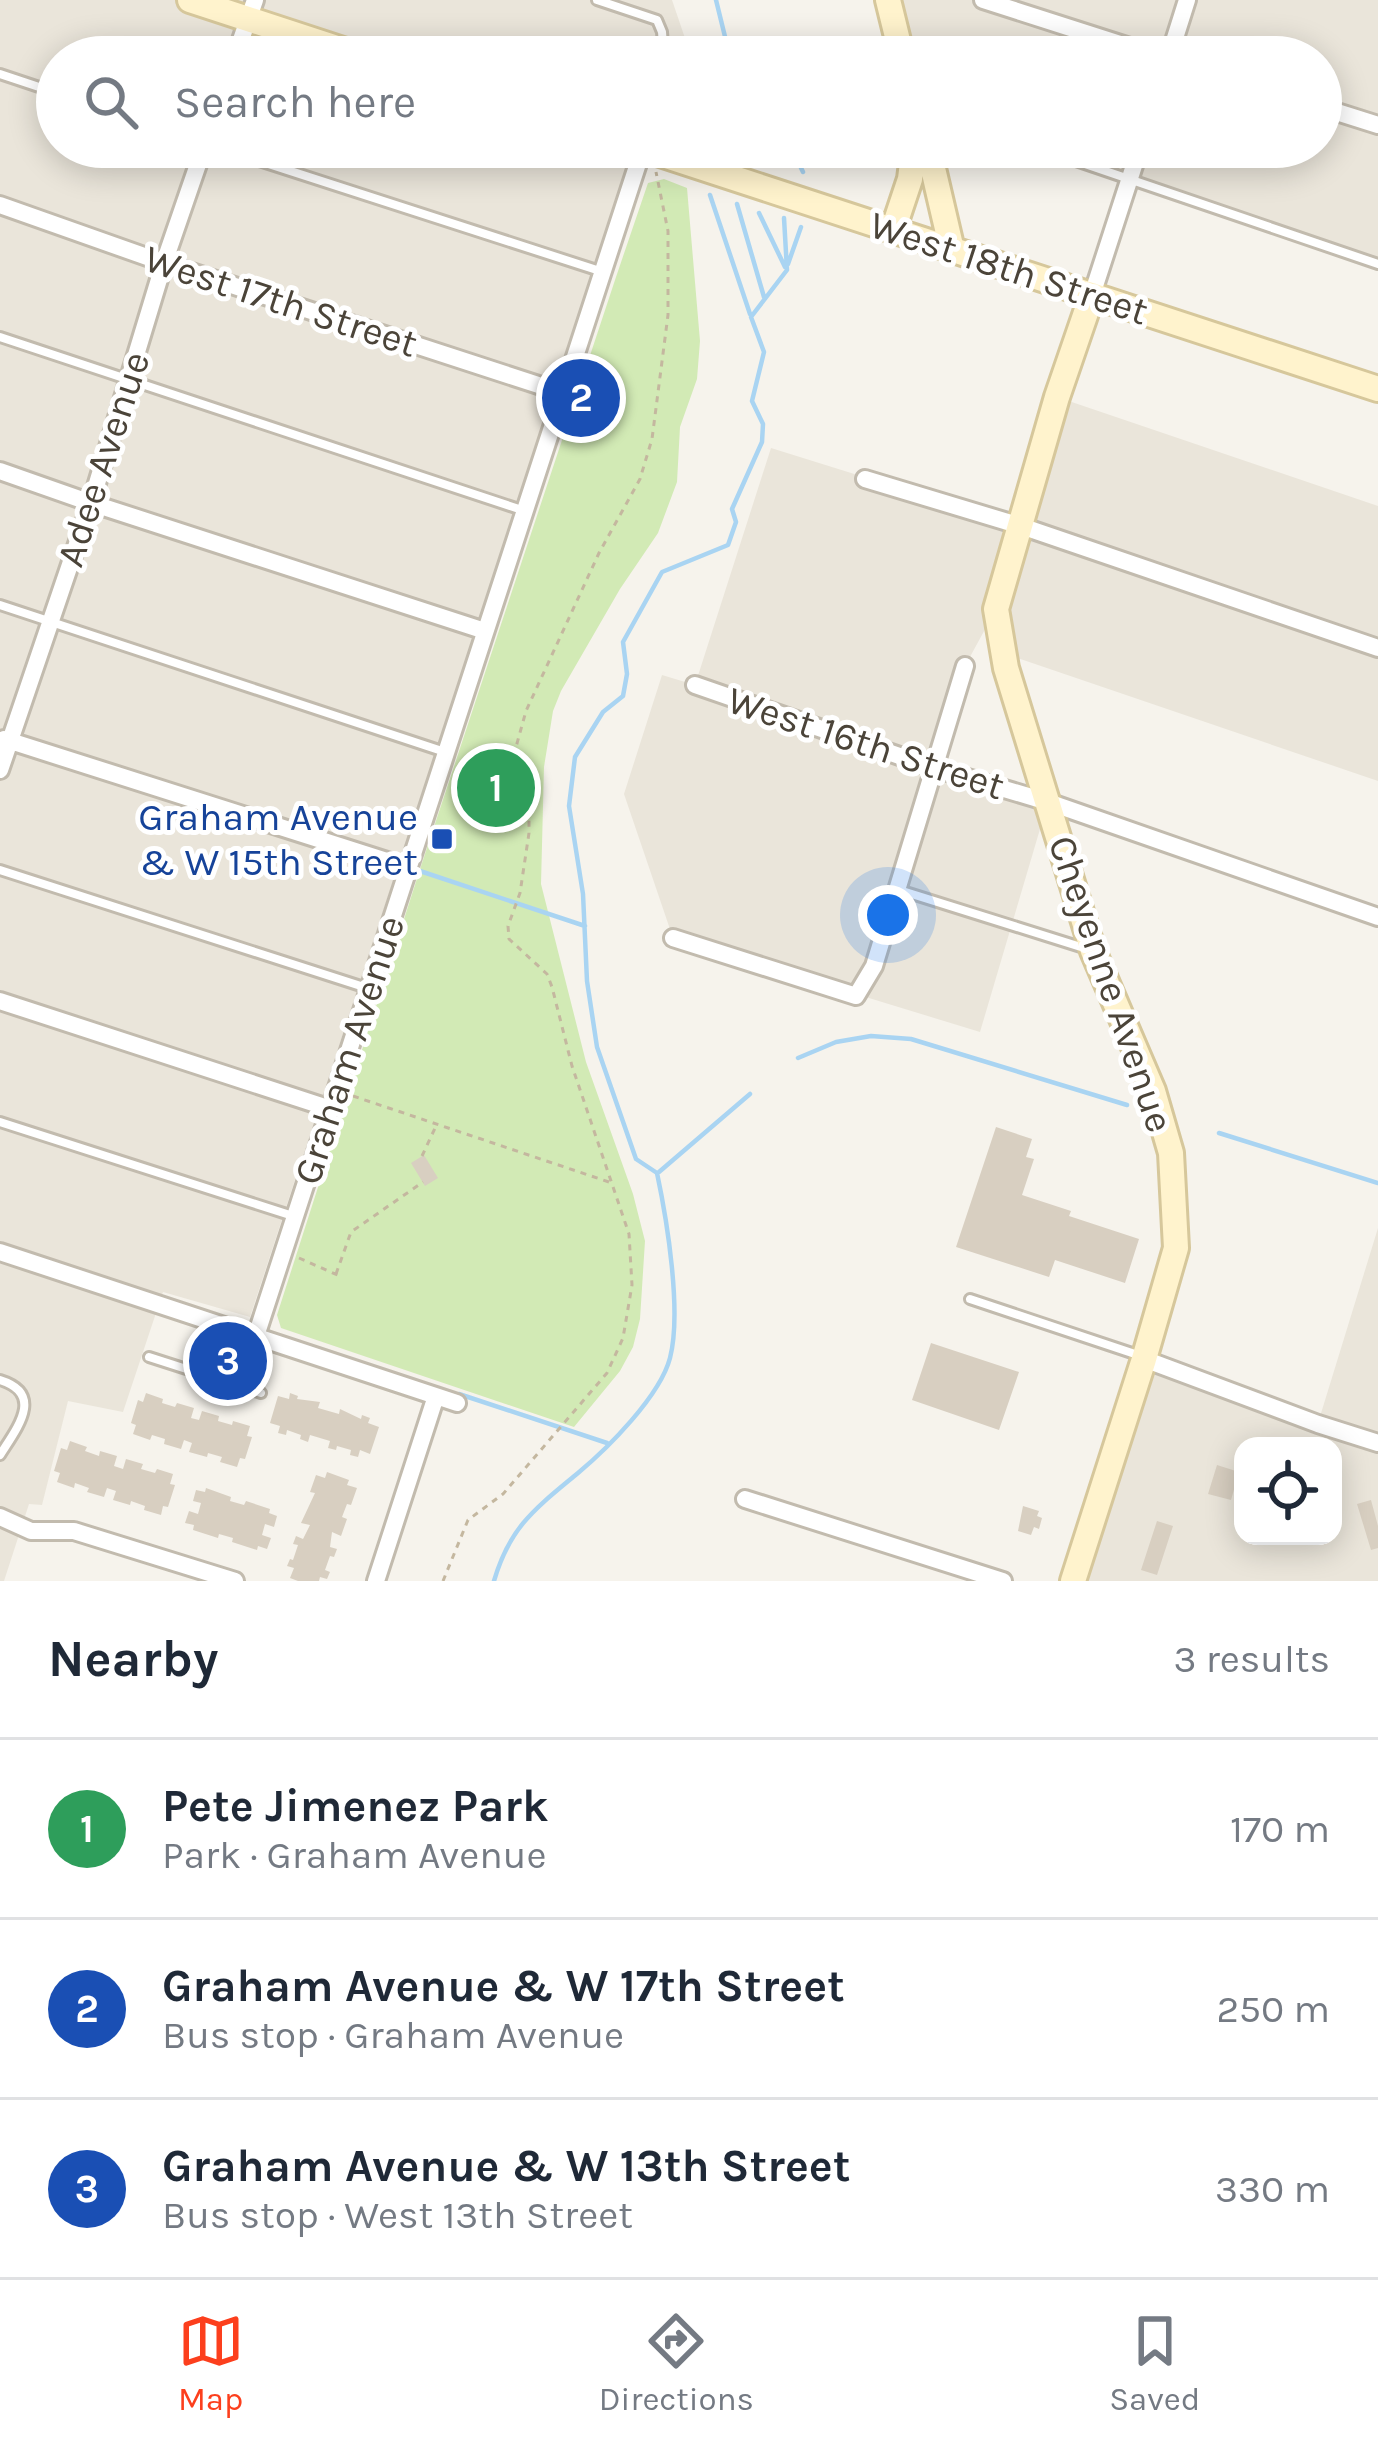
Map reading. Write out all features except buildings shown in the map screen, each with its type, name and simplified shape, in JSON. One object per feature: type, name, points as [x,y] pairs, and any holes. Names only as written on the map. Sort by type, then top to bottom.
[{"type":"street","points":[[190,0],[252,10],[314,36]]},
{"type":"street","points":[[888,0],[897,36]]},
{"type":"street","points":[[983,0],[1098,36]]},
{"type":"street","points":[[1173,36],[1187,0]]},
{"type":"street","points":[[1342,114],[1378,125]]},
{"type":"street","name":"Adee Avenue","points":[[0,770],[5,740],[92,503],[197,168]]},
{"type":"street","name":"Graham Avenue","points":[[256,1336],[637,168]]},
{"type":"street","name":"West 18th Street","points":[[704,168],[1378,389]]},
{"type":"street","points":[[892,230],[911,168]]},
{"type":"street","points":[[933,168],[952,250]]},
{"type":"street","points":[[1092,295],[1134,168]]},
{"type":"street","name":"West 17th Street","points":[[0,205],[563,393]]},
{"type":"street","name":"Cheyenne Avenue","points":[[1073,1581],[1176,1248],[1171,1153],[1153,1091],[1093,951],[1006,668],[996,609],[1092,295]]},
{"type":"street","points":[[0,471],[485,631]]},
{"type":"street","points":[[865,479],[1021,526],[1378,648]]},
{"type":"street","points":[[673,938],[856,996],[874,967],[964,666]]},
{"type":"street","name":"West 16th Street","points":[[695,686],[1378,917]]},
{"type":"street","points":[[5,740],[409,868]]},
{"type":"street","points":[[0,1001],[331,1099]]},
{"type":"street","points":[[0,1252],[457,1403]]},
{"type":"street","points":[[1144,1359],[1378,1443]]},
{"type":"street","points":[[376,1581],[436,1396]]},
{"type":"street","points":[[745,1499],[1003,1581]]},
{"type":"street","points":[[0,1516],[31,1531],[74,1532],[235,1581]]},
{"type":"lane","points":[[597,0],[658,20],[662,36]]},
{"type":"lane","points":[[0,74],[36,86]]},
{"type":"lane","points":[[281,168],[603,272]]},
{"type":"lane","points":[[1095,168],[1378,265]]},
{"type":"lane","points":[[0,337],[524,511]]},
{"type":"lane","points":[[0,605],[447,752]]},
{"type":"lane","points":[[0,870],[368,988]]},
{"type":"lane","points":[[897,889],[1093,951]]},
{"type":"lane","points":[[0,1122],[295,1216]]},
{"type":"lane","points":[[970,1299],[1144,1359]]},
{"type":"lane","points":[[239,1386],[256,1336]]},
{"type":"lane","points":[[149,1358],[261,1393]]},
{"type":"lane","points":[[0,1380],[15,1385],[24,1396],[25,1412],[0,1455]]},
{"type":"path","points":[[442,1581],[468,1520],[503,1494],[607,1373],[623,1338],[632,1285],[629,1234],[572,1066],[547,974],[509,939],[508,926],[520,892],[529,833],[518,734],[599,553],[640,479],[652,439],[668,315],[668,232],[650,168]]},
{"type":"path","points":[[331,1099],[436,1124],[612,1183]]},
{"type":"path","points":[[422,1156],[436,1124]]},
{"type":"path","points":[[284,1251],[339,1275],[351,1232],[423,1181]]},
{"type":"shaded area","points":[[0,0],[672,0],[684,36],[36,36],[36,168],[627,168],[250,1317],[163,1292],[123,1412],[68,1401],[42,1505],[29,1504],[4,1581],[0,1581]]},
{"type":"shaded area","points":[[888,0],[1378,0],[1378,264],[1097,168],[1342,168],[1342,36],[897,36]]},
{"type":"shaded area","points":[[1057,397],[1378,506],[1378,781],[1003,653],[995,611],[965,666],[934,768],[1048,802],[980,1032],[673,938],[624,794],[662,675],[695,685],[771,448],[1021,526]]},
{"type":"shaded area","points":[[1378,1228],[1378,1581],[1073,1581],[1144,1367],[1318,1423]]},
{"type":"green space","points":[[664,179],[687,188],[700,341],[697,379],[680,427],[677,482],[658,533],[561,691],[544,767],[541,884],[586,1062],[645,1241],[640,1319],[633,1347],[620,1371],[574,1427],[281,1328],[277,1315],[648,183]]},
{"type":"waterway","points":[[716,0],[725,36]]},
{"type":"waterway","points":[[801,168],[803,172]]},
{"type":"waterway","points":[[710,195],[750,314]]},
{"type":"waterway","points":[[737,204],[764,297]]},
{"type":"waterway","points":[[759,213],[785,267]]},
{"type":"waterway","points":[[494,1581],[508,1546],[526,1520],[631,1420],[656,1388],[670,1358],[674,1292],[661,1193],[657,1173],[636,1159],[597,1047],[587,981],[583,894],[569,806],[575,757],[603,712],[623,696],[627,674],[623,642],[662,572],[728,545],[736,522],[732,509],[762,442],[763,424],[752,401],[764,352],[751,317],[787,270],[784,218]]},
{"type":"waterway","points":[[788,264],[801,227]]},
{"type":"waterway","points":[[414,869],[585,926]]},
{"type":"waterway","points":[[798,1058],[836,1042],[871,1036],[911,1039],[1127,1105]]},
{"type":"waterway","points":[[659,1172],[750,1094]]},
{"type":"waterway","points":[[1219,1133],[1378,1183]]},
{"type":"waterway","points":[[459,1394],[607,1443]]},
{"type":"place","name":"Graham Avenue & W 17th Street","points":[[581,398]]},
{"type":"place","name":"Pete Jimenez Park","points":[[496,788]]},
{"type":"place","name":"Graham Avenue & W 15th Street","points":[[442,839]]},
{"type":"place","name":"Graham Avenue & W 13th Street","points":[[228,1361]]}]
